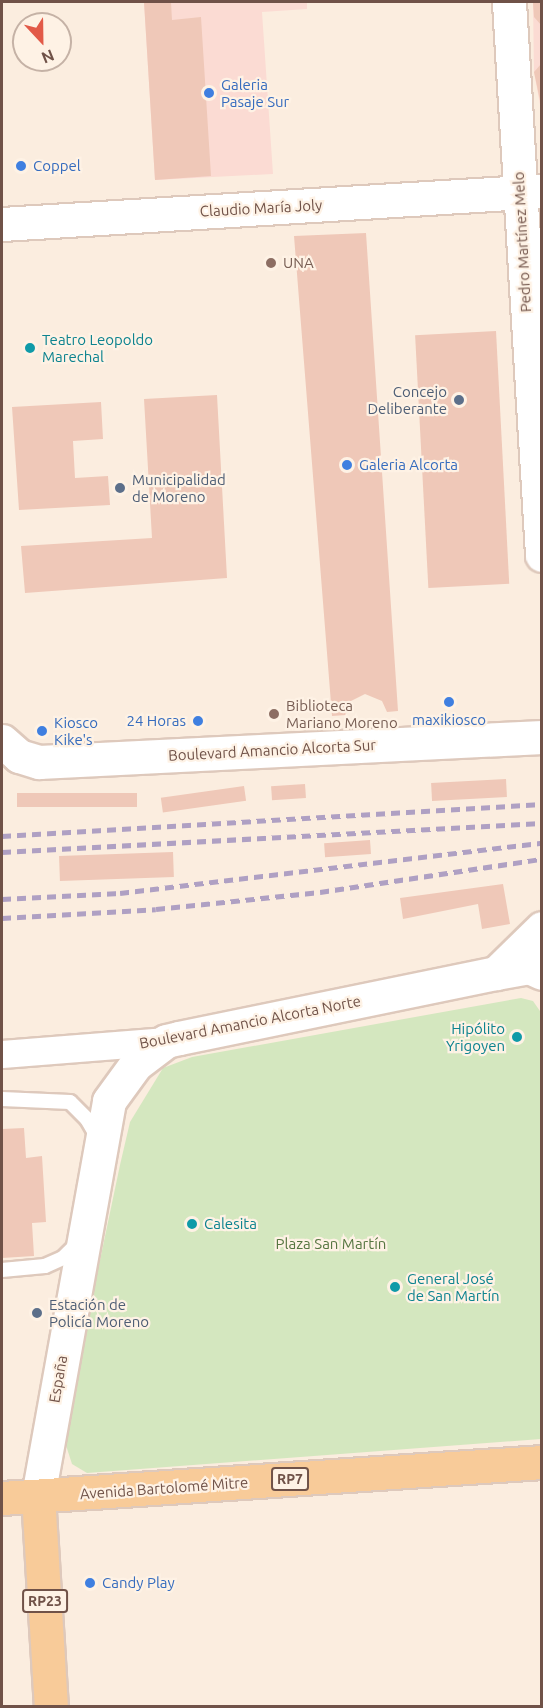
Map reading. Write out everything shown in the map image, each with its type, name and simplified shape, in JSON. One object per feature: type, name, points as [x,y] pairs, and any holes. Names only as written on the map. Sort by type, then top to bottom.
[{"type":"main road","name":"Avenida Bartolomé Mitre","points":[[2,1498],[542,1462]]},
{"type":"main road","name":"España","points":[[38,1496],[51,1707]]},
{"type":"street","name":"Pedro Martínez Melo","points":[[509,2],[531,192],[542,555]]},
{"type":"street","name":"Claudio María Joly","points":[[2,224],[531,192]]},
{"type":"street","name":"Boulevard Amancio Alcorta Sur","points":[[4,745],[39,762],[542,737]]},
{"type":"street","points":[[496,973],[542,928]]},
{"type":"street","name":"Boulevard Amancio Alcorta Norte","points":[[2,1054],[166,1041],[496,973],[529,968],[542,973]]},
{"type":"street","name":"España","points":[[38,1496],[109,1101],[136,1064],[166,1041]]},
{"type":"lane","points":[[2,1099],[70,1102],[87,1119],[101,1145]]},
{"type":"lane","points":[[2,1270],[45,1266],[63,1258],[84,1236]]},
{"type":"shaded area","name":"Galeria Pasaje Sur","points":[[144,2],[307,2],[307,9],[262,12],[273,174],[155,180]]},
{"type":"shaded area","points":[[533,2],[541,2],[541,110],[534,72]]},
{"type":"green space","name":"Plaza San Martín","points":[[521,998],[533,1001],[542,1014],[541,1439],[87,1473],[72,1464],[63,1436],[120,1165],[130,1122],[163,1068],[192,1057]]},
{"type":"building","points":[[144,2],[171,2],[172,20],[201,17],[211,176],[155,180]]},
{"type":"building","points":[[533,2],[542,2],[542,26],[534,17]]},
{"type":"building","points":[[542,63],[542,110],[534,72]]},
{"type":"building","name":"Galeria Alcorta","points":[[366,233],[398,711],[387,712],[382,701],[365,694],[349,702],[346,715],[332,716],[294,236]]},
{"type":"building","name":"Concejo Deliberante","points":[[496,331],[509,584],[428,588],[415,335]]},
{"type":"building","points":[[217,395],[227,578],[25,593],[21,546],[152,538],[144,399]]},
{"type":"building","points":[[101,402],[103,439],[73,441],[75,478],[108,476],[110,505],[19,510],[12,407]]},
{"type":"building","points":[[506,779],[507,797],[432,801],[431,783]]},
{"type":"building","points":[[305,784],[306,798],[272,800],[271,786]]},
{"type":"building","points":[[244,786],[246,801],[163,813],[161,798]]},
{"type":"building","points":[[17,793],[137,793],[137,807],[17,807]]},
{"type":"building","points":[[370,840],[371,854],[325,857],[324,843]]},
{"type":"building","points":[[173,852],[174,877],[60,881],[59,856]]},
{"type":"building","points":[[503,884],[510,924],[482,929],[478,904],[403,919],[400,898]]},
{"type":"building","points":[[24,1128],[26,1158],[42,1156],[46,1222],[32,1223],[34,1256],[2,1258],[2,1129]]},
{"type":"railway","points":[[2,836],[542,804]]},
{"type":"railway","points":[[2,852],[542,823]]},
{"type":"railway","points":[[2,899],[120,893],[542,843]]},
{"type":"railway","points":[[2,918],[156,909],[320,892],[542,859]]},
{"type":"place","name":"Galeria Pasaje Sur","points":[[209,93]]},
{"type":"place","name":"Coppel","points":[[21,166]]},
{"type":"place","name":"UNA","points":[[271,263]]},
{"type":"place","name":"Teatro Leopoldo Marechal","points":[[30,348]]},
{"type":"place","name":"Concejo Deliberante","points":[[459,400]]},
{"type":"place","name":"Galeria Alcorta","points":[[347,465]]},
{"type":"place","name":"Municipalidad de Moreno","points":[[120,488]]},
{"type":"place","name":"maxikiosco","points":[[449,702]]},
{"type":"place","name":"Biblioteca Mariano Moreno","points":[[274,714]]},
{"type":"place","name":"24 Horas","points":[[198,721]]},
{"type":"place","name":"Kiosco Kike's","points":[[42,731]]},
{"type":"place","name":"Hipólito Yrigoyen","points":[[517,1037]]},
{"type":"place","name":"Calesita","points":[[192,1224]]},
{"type":"place","name":"General José de San Martín","points":[[395,1287]]},
{"type":"place","name":"Estación de Policía Moreno","points":[[37,1313]]},
{"type":"place","name":"Candy Play","points":[[90,1583]]}]
